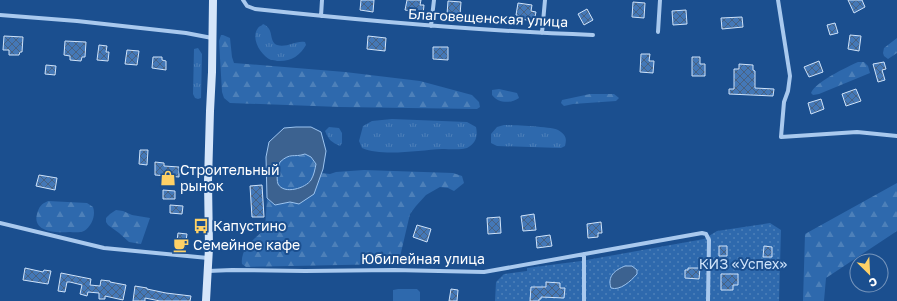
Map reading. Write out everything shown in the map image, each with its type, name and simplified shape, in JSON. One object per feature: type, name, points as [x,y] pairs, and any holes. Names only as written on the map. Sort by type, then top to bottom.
[{"type":"main road","points":[[206,301],[208,271],[208,174],[213,0]]},
{"type":"street","name":"Благовещенская улица","points":[[243,0],[247,6],[255,9],[321,16],[431,26],[542,33],[593,34]]},
{"type":"street","points":[[321,16],[322,0]]},
{"type":"street","points":[[431,26],[434,0]]},
{"type":"street","points":[[542,33],[545,0]]},
{"type":"street","points":[[658,32],[660,0]]},
{"type":"street","points":[[778,0],[790,76],[788,91],[784,102],[781,136],[858,132],[897,136]]},
{"type":"street","points":[[0,15],[77,21],[178,32],[212,38]]},
{"type":"street","points":[[0,223],[104,248],[208,258]]},
{"type":"street","name":"Юбилейная улица","points":[[208,271],[394,270],[484,272],[702,232],[706,234],[709,240],[708,301]]},
{"type":"street","points":[[584,254],[584,301]]},
{"type":"green space","points":[[263,24],[269,29],[274,43],[277,45],[284,46],[298,42],[305,42],[306,45],[294,58],[282,61],[271,60],[260,51],[255,37],[258,27]]},
{"type":"green space","points":[[221,35],[230,38],[234,63],[345,72],[420,81],[472,95],[479,102],[480,107],[477,109],[340,107],[230,103],[224,98],[222,92],[219,41]]},
{"type":"green space","points":[[897,38],[897,53],[888,59],[884,56],[884,48]]},
{"type":"green space","points":[[198,48],[202,54],[201,98],[198,99],[195,98],[193,94],[194,49]]},
{"type":"green space","points":[[858,62],[864,62],[868,66],[870,73],[819,94],[813,95],[811,93],[818,84],[839,71]]},
{"type":"green space","points":[[499,89],[517,93],[519,98],[508,102],[497,100],[492,95],[492,90]]},
{"type":"green space","points":[[590,94],[614,94],[619,98],[616,101],[564,106],[561,103],[562,100]]},
{"type":"green space","points":[[392,119],[467,122],[476,127],[477,133],[474,142],[467,148],[462,149],[391,153],[371,151],[362,148],[359,141],[363,126],[372,121]]},
{"type":"green space","points":[[504,125],[533,126],[558,130],[563,133],[566,139],[565,146],[561,148],[497,146],[491,143],[491,134],[497,127]]},
{"type":"green space","points":[[329,127],[339,128],[342,133],[342,143],[340,146],[332,142],[328,137],[325,131]]},
{"type":"green space","points":[[305,154],[311,157],[316,164],[311,180],[305,186],[300,188],[290,190],[281,187],[278,184],[277,179],[279,162],[289,156]]},
{"type":"green space","points":[[364,170],[453,173],[462,176],[464,183],[454,191],[448,188],[440,187],[426,195],[416,206],[410,214],[399,261],[392,264],[246,267],[242,264],[245,249],[265,229],[267,198],[275,205],[290,202],[314,194],[321,173],[330,174],[336,172]]},
{"type":"green space","points":[[897,183],[897,231],[864,253],[849,253],[849,263],[826,278],[824,301],[803,301],[805,234]]},
{"type":"green space","points":[[48,201],[87,203],[93,207],[94,217],[87,229],[84,231],[58,232],[47,230],[38,225],[36,220],[39,209]]},
{"type":"green space","points":[[116,210],[132,215],[150,218],[141,244],[129,242],[108,225],[106,218]]},
{"type":"green space","name":"КИЗ «Успех»","points":[[770,223],[781,230],[779,301],[495,301],[496,282],[504,274],[527,271],[527,268],[581,261],[704,239],[717,231]]},
{"type":"green space","points":[[417,289],[420,292],[420,301],[393,301],[393,290]]},
{"type":"shaded area","points":[[311,127],[321,132],[326,151],[323,169],[314,194],[299,204],[290,202],[275,205],[267,198],[266,157],[269,142],[284,128]],"holes":[[[305,154],[311,157],[316,164],[313,176],[305,186],[290,190],[285,189],[278,184],[277,179],[280,162],[290,156]]]},
{"type":"shaded area","points":[[625,266],[632,266],[637,270],[637,274],[622,287],[614,289],[611,288],[611,277],[618,269]]},
{"type":"building","points":[[361,0],[374,0],[373,12],[360,10]]},
{"type":"building","points":[[407,0],[421,0],[420,5],[424,5],[423,15],[411,13],[411,11],[405,10]]},
{"type":"building","points":[[848,0],[862,0],[865,7],[854,13]]},
{"type":"building","points":[[448,1],[461,2],[460,15],[447,14]]},
{"type":"building","points":[[633,2],[645,3],[644,18],[632,17]]},
{"type":"building","points":[[518,3],[532,5],[531,11],[536,12],[534,21],[520,19],[520,16],[516,15]]},
{"type":"building","points":[[587,9],[593,20],[584,25],[578,14]]},
{"type":"building","points":[[686,10],[687,24],[673,25],[672,11]]},
{"type":"building","points":[[742,17],[743,27],[722,29],[721,18]]},
{"type":"building","points":[[835,23],[838,33],[830,35],[827,25]]},
{"type":"building","points":[[850,35],[861,36],[859,51],[848,49]]},
{"type":"building","points":[[4,36],[23,37],[22,52],[20,52],[19,55],[9,55],[9,50],[3,50]]},
{"type":"building","points":[[368,36],[386,38],[385,51],[367,49]]},
{"type":"building","points":[[65,41],[86,42],[85,57],[82,57],[81,61],[70,60],[70,56],[64,55]]},
{"type":"building","points":[[99,45],[107,46],[106,52],[109,52],[108,61],[97,60]]},
{"type":"building","points":[[433,47],[448,47],[448,60],[433,59]]},
{"type":"building","points":[[127,50],[139,51],[137,65],[125,64]]},
{"type":"building","points":[[641,54],[650,54],[649,61],[654,61],[653,73],[640,72]]},
{"type":"building","points":[[153,57],[162,57],[162,60],[166,61],[166,70],[152,68]]},
{"type":"building","points":[[692,57],[700,57],[700,64],[705,64],[705,76],[692,76]]},
{"type":"building","points":[[819,61],[823,72],[809,77],[804,67]]},
{"type":"building","points":[[884,62],[886,69],[882,70],[885,80],[878,82],[873,64]]},
{"type":"building","points":[[739,64],[753,65],[753,70],[755,71],[755,88],[774,89],[773,96],[729,94],[729,89],[734,89],[734,69],[739,69]]},
{"type":"building","points":[[46,65],[56,66],[55,75],[45,74]]},
{"type":"building","points":[[856,89],[861,101],[846,106],[842,94]]},
{"type":"building","points":[[821,99],[824,109],[811,114],[808,103]]},
{"type":"building","points":[[140,150],[148,150],[147,165],[139,164]]},
{"type":"building","points":[[155,162],[164,163],[164,166],[179,167],[179,177],[155,175]]},
{"type":"building","points":[[39,175],[57,178],[55,190],[36,186]]},
{"type":"building","points":[[262,185],[264,217],[252,217],[250,186]]},
{"type":"building","points":[[163,190],[175,191],[175,199],[163,199]]},
{"type":"building","points":[[170,205],[183,206],[182,214],[170,213]]},
{"type":"building","points":[[534,214],[536,230],[523,231],[521,216]]},
{"type":"building","points":[[500,217],[501,233],[488,234],[487,218]]},
{"type":"building","points":[[601,222],[602,233],[598,233],[598,237],[588,238],[587,224]]},
{"type":"building","points":[[417,225],[431,229],[427,242],[413,237]]},
{"type":"building","points":[[178,233],[187,234],[185,248],[176,248]]},
{"type":"building","points":[[550,235],[552,246],[537,248],[536,237]]},
{"type":"building","points":[[719,246],[727,246],[727,256],[719,256]]},
{"type":"building","points":[[764,246],[772,247],[772,257],[763,257]]},
{"type":"building","points":[[25,268],[43,272],[44,270],[51,271],[48,284],[23,280]]},
{"type":"building","points":[[688,268],[700,268],[699,279],[685,278],[685,270],[688,270]]},
{"type":"building","points":[[61,273],[91,279],[90,285],[100,286],[101,280],[126,285],[123,300],[105,296],[105,299],[99,299],[99,293],[88,292],[87,296],[80,294],[82,285],[70,282],[67,282],[65,292],[58,291]]},
{"type":"building","points":[[721,274],[738,274],[738,285],[733,285],[733,290],[721,290]]},
{"type":"building","points":[[546,282],[560,283],[560,288],[565,288],[564,298],[541,297],[539,301],[530,301],[531,287],[546,287]]},
{"type":"building","points":[[135,286],[166,293],[191,296],[190,301],[160,301],[145,298],[145,301],[133,301]]},
{"type":"building","points":[[451,289],[458,290],[457,301],[449,301]]},
{"type":"place","name":"Строительный рынок","points":[[168,178]]},
{"type":"place","name":"Капустино","points":[[201,226]]},
{"type":"place","name":"Семейное кафе","points":[[181,245]]}]
